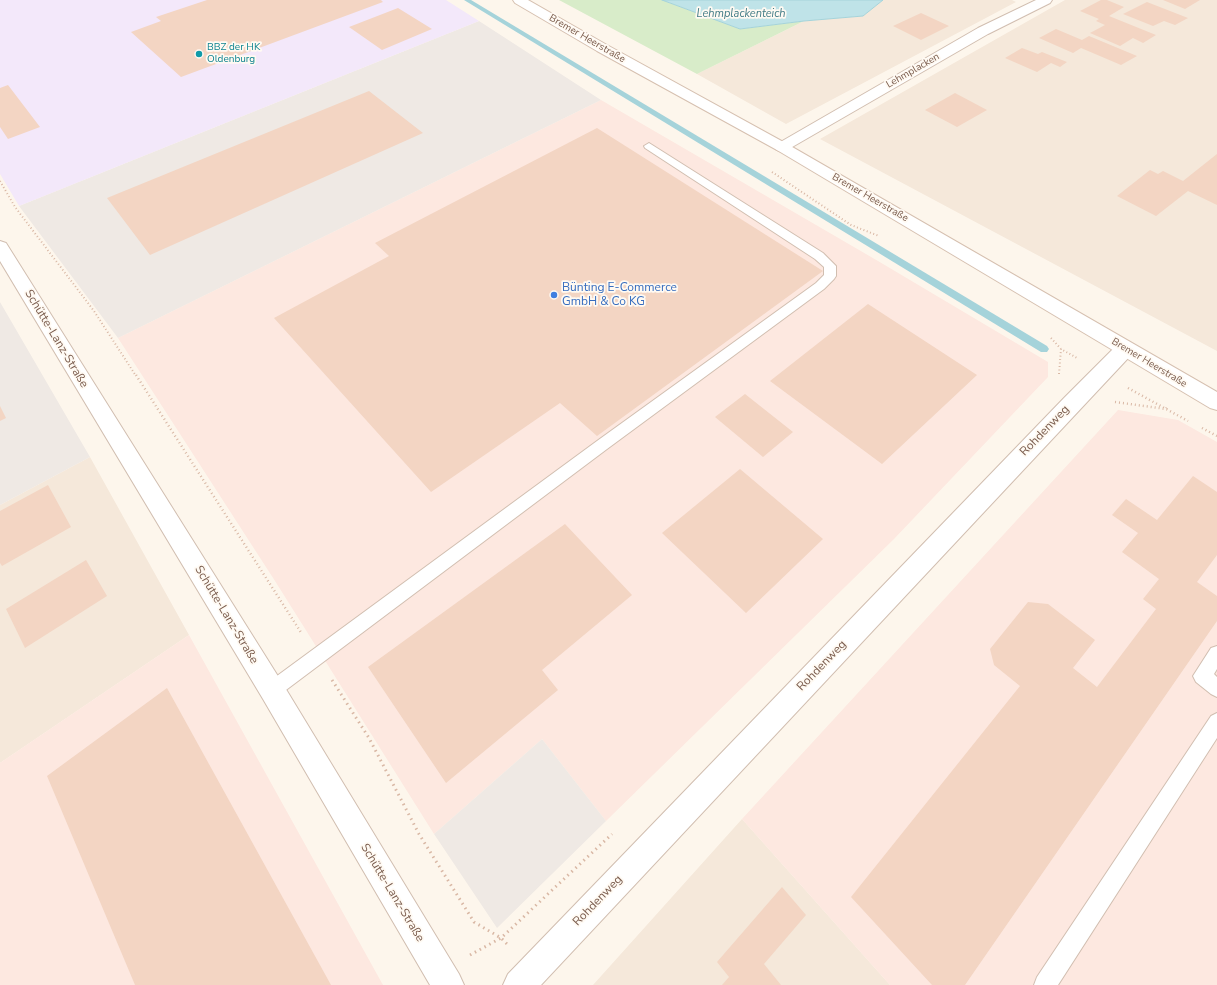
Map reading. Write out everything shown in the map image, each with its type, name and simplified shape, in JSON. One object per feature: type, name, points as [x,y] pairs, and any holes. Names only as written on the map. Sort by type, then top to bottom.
[{"type":"street","name":"Bremer Heerstraße","points":[[519,0],[602,48],[782,147],[1217,402]]},
{"type":"street","name":"Lehmplacken","points":[[782,147],[983,31],[1046,0]]},
{"type":"street","name":"Schütte-Lanz-Straße","points":[[0,247],[272,690],[448,985]]},
{"type":"street","name":"Rohdenweg","points":[[526,978],[1125,349]]},
{"type":"lane","points":[[272,690],[602,445],[820,286],[830,276],[830,266],[819,256],[649,146]]},
{"type":"lane","points":[[1217,654],[1202,676],[1217,688]]},
{"type":"lane","points":[[1045,985],[1217,722]]},
{"type":"path","points":[[0,181],[15,208],[94,311],[369,738],[419,834],[474,922],[501,938],[526,978]]},
{"type":"path","points":[[1102,374],[1192,422]]},
{"type":"path","points":[[1198,426],[1217,436]]},
{"type":"shaded area","points":[[0,0],[446,0],[479,21],[19,206],[0,174]]},
{"type":"shaded area","points":[[883,0],[1012,0],[1016,2],[786,124],[697,74],[804,21],[863,16]]},
{"type":"shaded area","points":[[1065,0],[1217,0],[1217,351],[820,139]]},
{"type":"shaded area","points":[[479,21],[601,100],[118,338],[19,206]]},
{"type":"shaded area","points":[[601,100],[1048,362],[1048,377],[894,539],[606,821],[542,739],[434,834],[275,581],[118,338]]},
{"type":"shaded area","points":[[0,302],[90,457],[0,505]]},
{"type":"shaded area","points":[[1118,410],[1178,420],[1217,442],[1217,985],[890,985],[742,819]]},
{"type":"shaded area","points":[[90,457],[189,635],[0,763],[0,505]]},
{"type":"shaded area","points":[[189,635],[383,985],[0,985],[0,763]]},
{"type":"shaded area","points":[[542,739],[606,821],[497,928],[434,834]]},
{"type":"shaded area","points":[[742,819],[890,985],[593,985]]},
{"type":"green space","points":[[559,0],[662,0],[740,29],[804,21],[697,74]]},
{"type":"water","name":"Lehmplackenteich","points":[[662,0],[883,0],[863,16],[804,21],[740,29]]},
{"type":"building","name":"BBZ der HK Oldenburg","points":[[207,0],[381,0],[383,2],[181,77],[131,32],[161,21],[156,17]]},
{"type":"building","points":[[1101,0],[1107,0],[1124,7],[1109,16],[1156,35],[1143,43],[1133,38],[1120,46],[1090,33],[1105,25],[1096,21],[1099,19],[1080,11]]},
{"type":"building","points":[[1163,0],[1200,0],[1185,9]]},
{"type":"building","points":[[1147,2],[1188,18],[1175,25],[1164,21],[1153,26],[1123,14]]},
{"type":"building","points":[[398,8],[432,29],[382,50],[349,27]]},
{"type":"building","points":[[921,13],[949,26],[921,40],[893,26]]},
{"type":"building","points":[[1056,29],[1082,40],[1089,36],[1137,56],[1121,65],[1081,48],[1073,53],[1039,38]]},
{"type":"building","points":[[1022,48],[1038,54],[1042,52],[1067,62],[1060,67],[1051,63],[1037,72],[1005,58]]},
{"type":"building","points":[[8,85],[40,127],[8,139],[0,127],[0,88]]},
{"type":"building","points":[[369,91],[423,133],[150,255],[107,198]]},
{"type":"building","points":[[955,93],[987,110],[957,127],[925,110]]},
{"type":"building","name":"Bünting E-Commerce GmbH & Co KG","points":[[597,128],[823,271],[597,436],[560,403],[431,492],[274,318],[389,256],[375,243]]},
{"type":"building","points":[[1217,154],[1217,205],[1188,191],[1156,216],[1117,196],[1150,170],[1158,174],[1163,171],[1183,181]]},
{"type":"building","points":[[868,304],[977,375],[882,464],[770,381]]},
{"type":"building","points":[[745,394],[793,432],[763,457],[715,417]]},
{"type":"building","points":[[0,406],[6,418],[0,421]]},
{"type":"building","points":[[740,469],[823,539],[746,613],[662,533]]},
{"type":"building","points":[[1193,476],[1217,492],[1217,555],[1197,582],[1217,596],[1217,621],[965,985],[932,985],[851,897],[1020,686],[994,665],[990,649],[1028,602],[1048,604],[1095,640],[1073,668],[1097,687],[1156,609],[1143,599],[1159,579],[1122,552],[1138,533],[1112,515],[1126,499],[1157,520]]},
{"type":"building","points":[[48,485],[71,527],[2,566],[0,563],[0,511]]},
{"type":"building","points":[[565,524],[632,595],[542,670],[558,690],[446,783],[368,667]]},
{"type":"building","points":[[86,560],[107,596],[25,648],[6,609]]},
{"type":"building","points":[[167,688],[331,985],[135,985],[47,776]]},
{"type":"building","points":[[782,887],[806,915],[764,964],[781,985],[722,985],[729,977],[717,962]]},
{"type":"waterway","points":[[467,0],[1044,349]]},
{"type":"place","name":"BBZ der HK Oldenburg","points":[[199,54]]},
{"type":"place","name":"Bünting E-Commerce GmbH & Co KG","points":[[554,295]]}]
